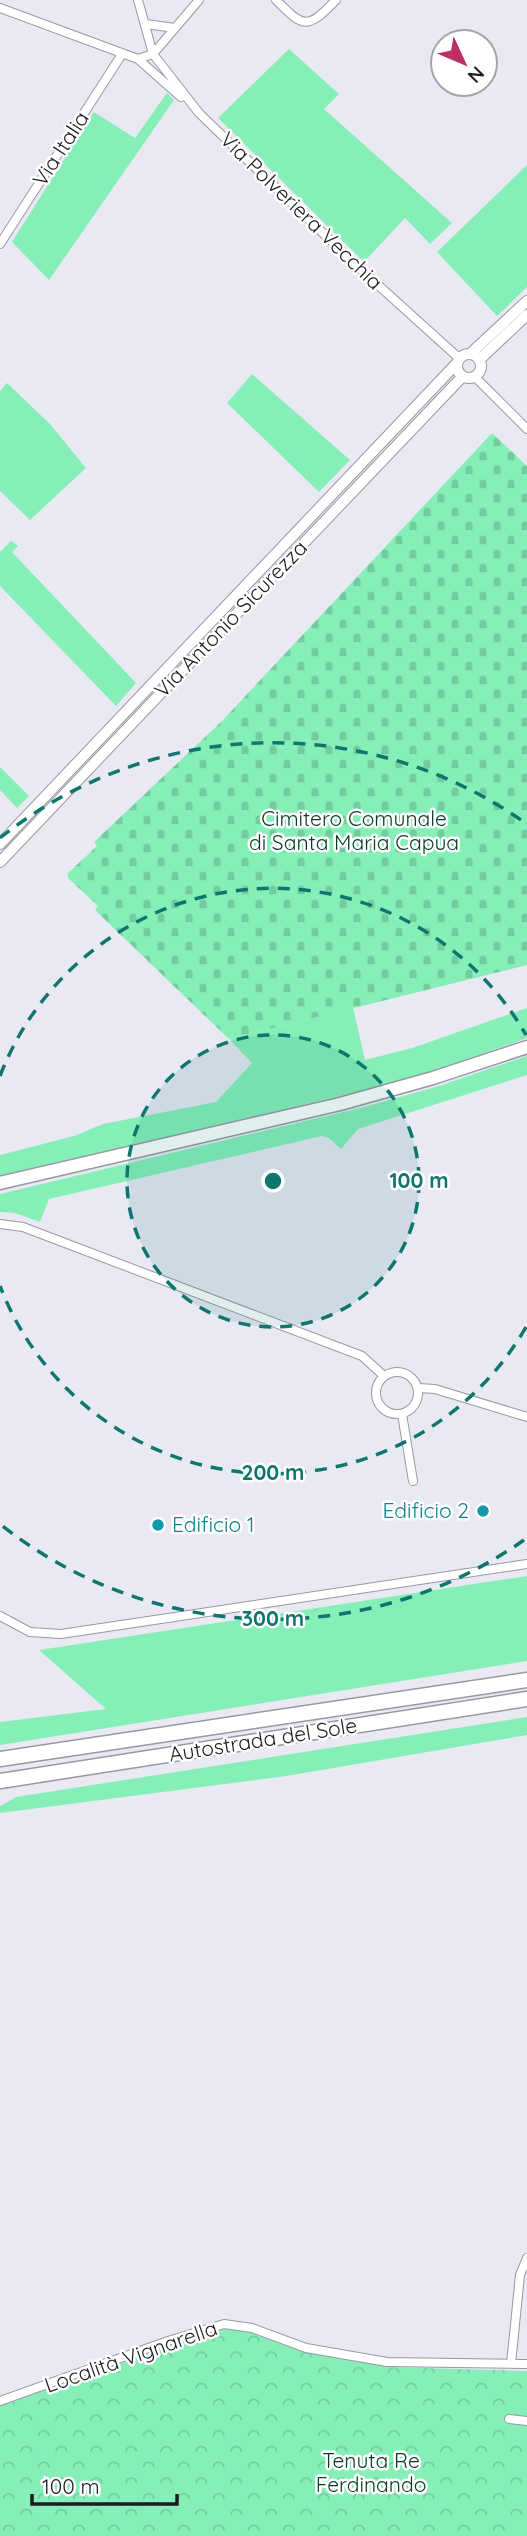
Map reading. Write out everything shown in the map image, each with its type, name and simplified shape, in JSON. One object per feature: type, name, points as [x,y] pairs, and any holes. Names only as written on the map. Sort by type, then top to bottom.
[{"type":"highway","points":[[0,1183],[340,1104],[433,1078],[527,1047]]},
{"type":"highway","name":"Autostrada del Sole","points":[[0,1759],[527,1680]]},
{"type":"highway","name":"Autostrada del Sole","points":[[0,1781],[527,1699]]},
{"type":"street","points":[[138,0],[153,54]]},
{"type":"street","points":[[138,59],[153,54],[198,0]]},
{"type":"street","points":[[276,0],[304,24],[316,20],[336,0]]},
{"type":"street","points":[[0,8],[138,59],[199,113]]},
{"type":"street","points":[[146,24],[175,28]]},
{"type":"street","name":"Via Italia","points":[[0,244],[122,54]]},
{"type":"street","name":"Via Polveriera Vecchia","points":[[153,54],[199,113],[357,266],[467,359]]},
{"type":"street","points":[[527,301],[458,370],[527,429]]},
{"type":"street","points":[[467,359],[527,315]]},
{"type":"street","points":[[467,359],[481,367],[468,376]]},
{"type":"street","name":"Via Antonio Sicurezza","points":[[0,844],[467,359]]},
{"type":"street","name":"Via Antonio Sicurezza","points":[[0,862],[468,376]]},
{"type":"street","points":[[0,1224],[23,1227],[362,1356],[384,1376]]},
{"type":"street","points":[[405,1373],[418,1388],[417,1401],[402,1414],[388,1413],[378,1403],[377,1388],[384,1376],[405,1373]]},
{"type":"street","points":[[418,1388],[435,1389],[527,1417]]},
{"type":"street","points":[[402,1414],[413,1481]]},
{"type":"street","points":[[0,1616],[30,1632],[61,1634],[527,1564]]},
{"type":"street","points":[[511,2364],[520,2275],[527,2258]]},
{"type":"street","name":"Località Vignarella","points":[[0,2401],[168,2340],[224,2324],[252,2328],[306,2348],[387,2362],[527,2364]]},
{"type":"street","points":[[509,2419],[527,2421]]},
{"type":"green space","points":[[289,49],[339,94],[324,109],[452,223],[430,244],[405,218],[364,262],[218,118]]},
{"type":"green space","points":[[167,93],[174,100],[49,280],[12,242],[94,112],[135,138]]},
{"type":"green space","points":[[527,165],[527,287],[497,316],[437,252]]},
{"type":"green space","points":[[252,374],[350,460],[319,492],[227,403]]},
{"type":"green space","points":[[7,383],[49,423],[86,468],[30,520],[0,491],[0,391]]},
{"type":"green space","name":"Cimitero Comunale di Santa Maria Capua","points":[[492,433],[527,466],[527,965],[229,1039],[95,910],[98,906],[68,878],[68,873],[97,846],[94,842],[221,722]]},
{"type":"green space","points":[[11,541],[18,546],[12,552],[136,683],[116,706],[0,586],[0,552]]},
{"type":"green space","points":[[0,767],[29,796],[17,808],[0,790]]},
{"type":"green space","points":[[353,1008],[365,1060],[412,1048],[527,1008],[527,1038],[438,1070],[378,1087],[0,1177],[0,1155],[74,1136],[103,1124],[216,1102],[252,1063],[229,1039]]},
{"type":"green space","points":[[527,1056],[527,1075],[358,1129],[341,1149],[329,1138],[322,1136],[49,1199],[40,1222],[15,1213],[0,1212],[0,1194],[368,1106],[439,1086]]},
{"type":"green space","points":[[527,1576],[527,1661],[0,1745],[0,1722],[106,1709],[39,1650]]},
{"type":"green space","points":[[527,1717],[527,1735],[286,1776],[0,1813],[0,1806],[16,1797]]},
{"type":"green space","name":"Tenuta Re Ferdinando","points":[[238,2328],[296,2349],[386,2367],[527,2371],[527,2536],[0,2536],[0,2406],[216,2330]]},
{"type":"place","name":"Edificio 2","points":[[483,1511]]},
{"type":"place","name":"Edificio 1","points":[[158,1525]]}]
